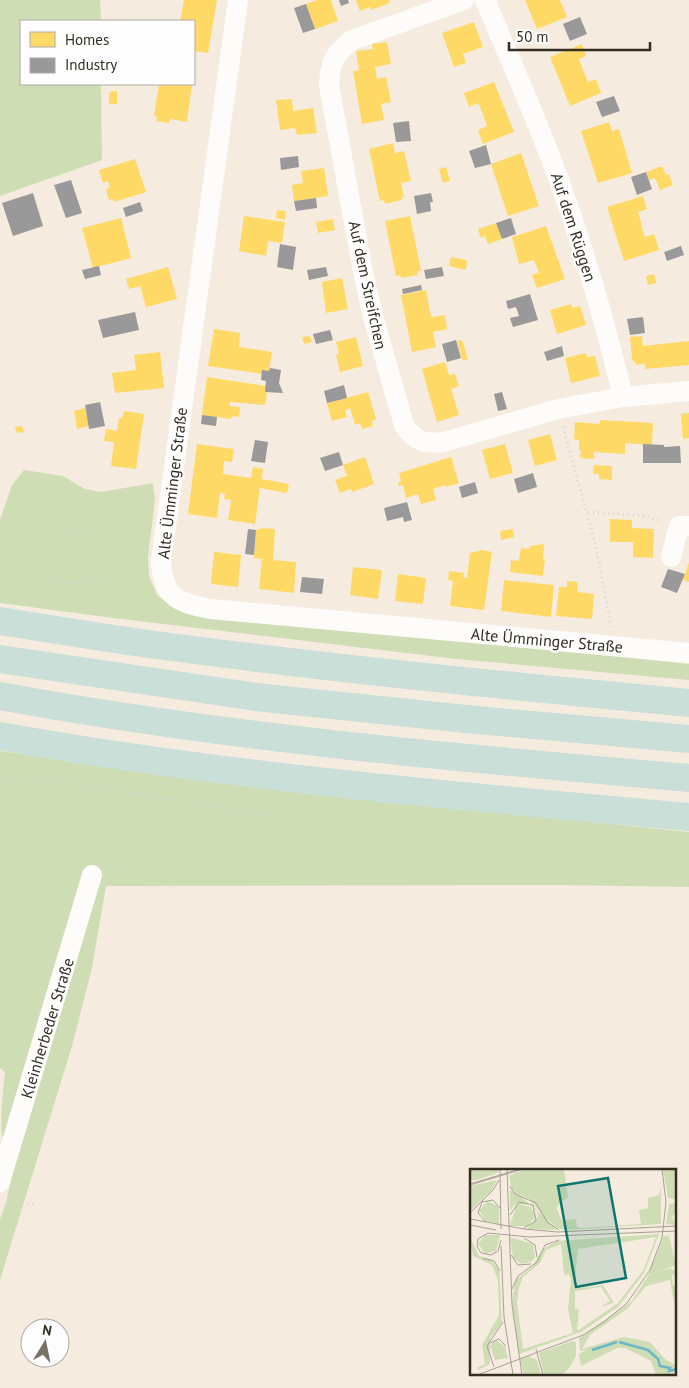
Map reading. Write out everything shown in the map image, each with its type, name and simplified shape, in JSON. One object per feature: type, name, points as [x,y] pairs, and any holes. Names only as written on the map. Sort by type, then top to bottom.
[{"type":"highway","points":[[0,621],[155,645],[295,663],[689,703]]},
{"type":"highway","points":[[0,660],[265,698],[466,719],[689,739]]},
{"type":"highway","points":[[0,696],[143,719],[305,741],[478,760],[689,778]]},
{"type":"highway","points":[[0,736],[171,763],[433,793],[689,817]]},
{"type":"street","name":"Alte Ümminger Straße","points":[[238,0],[161,562],[166,588],[174,598],[189,605],[211,609],[689,653]]},
{"type":"street","name":"Auf dem Streifchen","points":[[464,0],[352,40],[333,59],[330,72],[329,85],[363,272],[374,320],[404,425],[414,438],[428,443],[444,442],[558,409],[623,397]]},
{"type":"street","name":"Auf dem Rüggen","points":[[485,0],[561,186],[589,270],[623,397]]},
{"type":"street","points":[[623,397],[689,391]]},
{"type":"street","points":[[671,557],[684,526]]},
{"type":"street","name":"Kleinherbeder Straße","points":[[0,1182],[92,875]]},
{"type":"path","points":[[558,409],[588,512],[602,574],[611,630]]},
{"type":"path","points":[[84,549],[84,540],[73,530],[49,530],[40,537],[34,555],[46,577],[56,583],[95,579],[105,572],[128,537],[149,498],[172,480]]},
{"type":"path","points":[[588,512],[646,516],[684,526]]},
{"type":"path","points":[[0,784],[14,779],[34,778],[285,818]]},
{"type":"path","points":[[92,875],[114,791]]},
{"type":"path","points":[[0,1062],[27,942],[48,830]]},
{"type":"path","points":[[0,1197],[36,1205]]},
{"type":"green space","points":[[0,0],[100,0],[101,20],[20,20],[20,85],[101,85],[102,160],[0,196]]},
{"type":"green space","points":[[24,470],[63,476],[85,489],[101,492],[153,483],[155,499],[148,557],[149,576],[157,595],[174,608],[216,618],[355,630],[689,664],[689,680],[456,659],[0,603],[0,520],[12,485]]},
{"type":"green space","points":[[0,751],[412,803],[689,832],[689,887],[560,885],[106,886],[92,968],[72,1046],[0,1280],[0,1219],[6,1203],[20,1137],[2,1137],[1,1131],[5,1072],[0,1068]]},
{"type":"building: Homes","points":[[184,0],[217,0],[208,53],[195,51],[195,20],[180,20]]},
{"type":"building: Homes","points":[[317,0],[331,0],[338,21],[315,29],[306,4]]},
{"type":"building: Homes","points":[[356,0],[389,0],[390,3],[371,10],[370,7],[360,11]]},
{"type":"building: Homes","points":[[525,0],[560,0],[567,17],[537,29]]},
{"type":"building: Homes","points":[[474,22],[483,47],[463,54],[466,63],[454,67],[442,33]]},
{"type":"building: Homes","points":[[387,42],[391,64],[375,67],[377,79],[386,77],[391,102],[381,104],[384,120],[362,124],[353,71],[359,70],[356,51],[373,49],[372,44]]},
{"type":"building: Homes","points":[[582,44],[586,56],[579,59],[588,82],[596,79],[601,93],[570,106],[550,57]]},
{"type":"building: Homes","points":[[494,82],[514,132],[483,144],[478,130],[487,126],[482,112],[478,103],[469,107],[464,93]]},
{"type":"building: Homes","points":[[159,85],[192,85],[187,122],[170,119],[169,123],[156,121],[157,117],[154,116]]},
{"type":"building: Homes","points":[[117,91],[117,104],[109,104],[109,93]]},
{"type":"building: Homes","points":[[292,99],[293,111],[313,108],[317,133],[297,135],[295,128],[280,130],[276,100]]},
{"type":"building: Homes","points":[[609,122],[612,131],[619,129],[632,173],[598,183],[581,131]]},
{"type":"building: Homes","points":[[393,143],[395,153],[404,151],[411,181],[401,183],[404,197],[401,197],[402,200],[385,204],[384,200],[380,201],[369,149]]},
{"type":"building: Homes","points":[[521,153],[539,206],[508,216],[491,164]]},
{"type":"building: Homes","points":[[135,159],[146,192],[114,202],[113,199],[109,200],[106,189],[110,188],[108,181],[103,183],[99,170]]},
{"type":"building: Homes","points":[[662,166],[666,175],[669,174],[673,185],[660,190],[655,178],[649,180],[646,172]]},
{"type":"building: Homes","points":[[446,167],[450,181],[443,183],[439,169]]},
{"type":"building: Homes","points":[[324,168],[328,196],[294,201],[292,185],[303,183],[301,171]]},
{"type":"building: Homes","points":[[643,196],[647,209],[638,212],[641,226],[645,237],[654,234],[659,250],[624,261],[607,207]]},
{"type":"building: Homes","points":[[277,210],[286,211],[285,220],[276,218]]},
{"type":"building: Homes","points":[[244,216],[285,222],[282,243],[268,241],[266,256],[239,251]]},
{"type":"building: Homes","points":[[410,216],[421,271],[417,271],[418,275],[401,278],[400,275],[396,276],[385,221]]},
{"type":"building: Homes","points":[[121,218],[131,258],[93,268],[82,228]]},
{"type":"building: Homes","points":[[333,219],[335,230],[318,233],[316,222]]},
{"type":"building: Homes","points":[[496,223],[502,239],[488,244],[485,236],[481,238],[478,229]]},
{"type":"building: Homes","points":[[546,226],[565,279],[537,288],[532,275],[539,272],[534,260],[519,264],[512,237]]},
{"type":"building: Homes","points":[[451,257],[467,260],[466,270],[449,266]]},
{"type":"building: Homes","points":[[168,267],[177,299],[146,307],[140,286],[129,289],[126,279]]},
{"type":"building: Homes","points":[[654,274],[656,283],[648,285],[646,276]]},
{"type":"building: Homes","points":[[342,278],[348,309],[326,313],[322,282]]},
{"type":"building: Homes","points":[[426,290],[431,317],[445,315],[447,329],[433,332],[436,347],[412,352],[401,295]]},
{"type":"building: Homes","points":[[571,304],[572,308],[580,306],[586,325],[557,334],[550,310]]},
{"type":"building: Homes","points":[[214,329],[240,333],[239,347],[272,352],[269,371],[262,370],[262,374],[208,366]]},
{"type":"building: Homes","points":[[310,336],[312,342],[304,344],[302,337]]},
{"type":"building: Homes","points":[[642,336],[643,346],[689,341],[689,365],[645,369],[645,364],[637,365],[632,359],[630,337]]},
{"type":"building: Homes","points":[[356,337],[363,366],[340,372],[336,355],[339,354],[336,342]]},
{"type":"building: Homes","points":[[462,340],[468,359],[463,361],[457,341]]},
{"type":"building: Homes","points":[[160,352],[164,388],[115,393],[112,373],[136,370],[134,355]]},
{"type":"building: Homes","points":[[586,353],[587,357],[595,356],[600,376],[571,383],[565,358]]},
{"type":"building: Homes","points":[[445,362],[449,375],[455,374],[459,386],[451,389],[459,415],[437,422],[422,369]]},
{"type":"building: Homes","points":[[207,377],[266,386],[265,405],[230,402],[230,406],[240,407],[239,417],[232,416],[231,419],[202,415]]},
{"type":"building: Homes","points":[[368,392],[376,419],[372,421],[373,426],[362,429],[360,423],[355,425],[350,408],[345,410],[347,417],[332,421],[327,403]]},
{"type":"building: Homes","points":[[85,408],[89,426],[77,429],[74,411]]},
{"type":"building: Homes","points":[[124,411],[144,414],[136,469],[111,466],[114,442],[104,441],[106,429],[117,431],[119,418],[122,418]]},
{"type":"building: Homes","points":[[689,413],[689,438],[683,439],[681,414]]},
{"type":"building: Homes","points":[[600,420],[653,423],[652,445],[625,443],[625,454],[594,452],[594,459],[580,458],[579,440],[574,439],[575,422],[600,424]]},
{"type":"building: Homes","points":[[22,426],[24,432],[17,433],[15,427]]},
{"type":"building: Homes","points":[[550,434],[557,460],[535,466],[528,440]]},
{"type":"building: Homes","points":[[197,444],[234,449],[232,462],[224,461],[223,474],[251,478],[253,467],[263,469],[262,479],[289,484],[287,493],[260,488],[255,524],[228,520],[231,500],[224,499],[225,494],[220,493],[217,518],[188,514]]},
{"type":"building: Homes","points":[[505,444],[513,473],[490,479],[482,450]]},
{"type":"building: Homes","points":[[365,457],[374,484],[352,492],[351,489],[340,493],[335,480],[347,476],[343,465]]},
{"type":"building: Homes","points":[[451,457],[459,483],[433,489],[436,500],[421,504],[418,494],[406,498],[403,485],[399,486],[398,482],[401,481],[399,473]]},
{"type":"building: Homes","points":[[594,465],[612,466],[612,480],[599,479],[599,474],[593,474]]},
{"type":"building: Homes","points":[[610,519],[632,520],[632,528],[654,529],[653,558],[633,557],[633,542],[610,542]]},
{"type":"building: Homes","points":[[263,528],[275,529],[273,560],[296,562],[294,593],[259,589],[262,559],[254,558],[256,530]]},
{"type":"building: Homes","points":[[513,529],[514,537],[501,540],[500,531]]},
{"type":"building: Homes","points":[[544,544],[543,576],[510,572],[511,560],[519,561],[521,548],[530,549],[530,546]]},
{"type":"building: Homes","points":[[482,550],[492,552],[484,610],[450,606],[453,581],[448,580],[449,571],[464,573],[463,577],[467,578],[470,553]]},
{"type":"building: Homes","points":[[214,552],[241,555],[238,587],[211,584]]},
{"type":"building: Homes","points":[[689,562],[689,582],[683,580]]},
{"type":"building: Homes","points":[[353,567],[382,570],[378,599],[350,595]]},
{"type":"building: Homes","points":[[398,574],[426,578],[423,604],[395,601]]},
{"type":"building: Homes","points":[[504,580],[554,585],[551,617],[501,611]]},
{"type":"building: Homes","points":[[567,581],[578,582],[577,592],[594,594],[592,619],[556,616],[559,587],[567,587]]},
{"type":"building: Industry","points":[[339,0],[348,0],[349,3],[341,6]]},
{"type":"building: Industry","points":[[306,4],[315,29],[303,33],[294,8]]},
{"type":"building: Industry","points":[[580,17],[587,34],[570,41],[563,24]]},
{"type":"building: Industry","points":[[614,96],[620,111],[602,117],[596,102]]},
{"type":"building: Industry","points":[[409,121],[411,141],[396,142],[393,123]]},
{"type":"building: Industry","points":[[486,145],[491,164],[475,168],[469,151]]},
{"type":"building: Industry","points":[[298,156],[299,167],[281,170],[280,158]]},
{"type":"building: Industry","points":[[646,172],[652,189],[637,195],[631,177]]},
{"type":"building: Industry","points":[[71,180],[82,213],[66,218],[54,185]]},
{"type":"building: Industry","points":[[33,193],[43,226],[13,236],[2,203]]},
{"type":"building: Industry","points":[[431,193],[433,202],[430,202],[431,211],[417,214],[414,196]]},
{"type":"building: Industry","points":[[316,198],[317,208],[296,211],[294,201]]},
{"type":"building: Industry","points":[[140,202],[143,211],[126,217],[123,208]]},
{"type":"building: Industry","points":[[511,218],[516,234],[502,239],[496,223]]},
{"type":"building: Industry","points":[[280,244],[296,247],[293,270],[277,267]]},
{"type":"building: Industry","points":[[681,246],[684,255],[667,261],[664,252]]},
{"type":"building: Industry","points":[[99,266],[101,275],[85,279],[82,270]]},
{"type":"building: Industry","points":[[326,267],[328,276],[309,280],[307,270]]},
{"type":"building: Industry","points":[[442,267],[444,276],[426,279],[424,270]]},
{"type":"building: Industry","points":[[421,285],[422,290],[403,294],[402,289]]},
{"type":"building: Industry","points":[[530,294],[538,320],[513,327],[510,318],[519,316],[516,307],[508,309],[506,301]]},
{"type":"building: Industry","points":[[135,312],[139,330],[103,338],[98,320]]},
{"type":"building: Industry","points":[[643,317],[645,333],[630,335],[627,319]]},
{"type":"building: Industry","points":[[330,330],[333,340],[316,344],[313,334]]},
{"type":"building: Industry","points":[[456,340],[461,358],[447,362],[442,344]]},
{"type":"building: Industry","points":[[562,346],[564,356],[547,361],[544,352]]},
{"type":"building: Industry","points":[[270,368],[281,370],[279,383],[283,393],[265,392],[266,381],[261,380],[262,370],[269,371]]},
{"type":"building: Industry","points":[[344,385],[347,398],[327,403],[324,391]]},
{"type":"building: Industry","points":[[502,392],[507,409],[498,411],[494,394]]},
{"type":"building: Industry","points":[[100,402],[105,426],[89,429],[85,405]]},
{"type":"building: Industry","points":[[202,415],[217,417],[216,426],[201,424]]},
{"type":"building: Industry","points":[[255,440],[268,442],[265,463],[251,461]]},
{"type":"building: Industry","points":[[643,444],[664,445],[664,447],[680,446],[681,463],[643,463]]},
{"type":"building: Industry","points":[[339,452],[343,465],[325,471],[320,458]]},
{"type":"building: Industry","points":[[533,473],[537,487],[518,493],[514,479]]},
{"type":"building: Industry","points":[[475,482],[478,493],[462,498],[459,487]]},
{"type":"building: Industry","points":[[407,502],[412,520],[404,522],[403,517],[387,521],[384,508]]},
{"type":"building: Industry","points":[[248,529],[256,530],[254,555],[245,554]]},
{"type":"building: Industry","points":[[668,569],[685,574],[677,593],[661,587]]},
{"type":"building: Industry","points":[[302,577],[324,579],[322,594],[300,592]]}]
